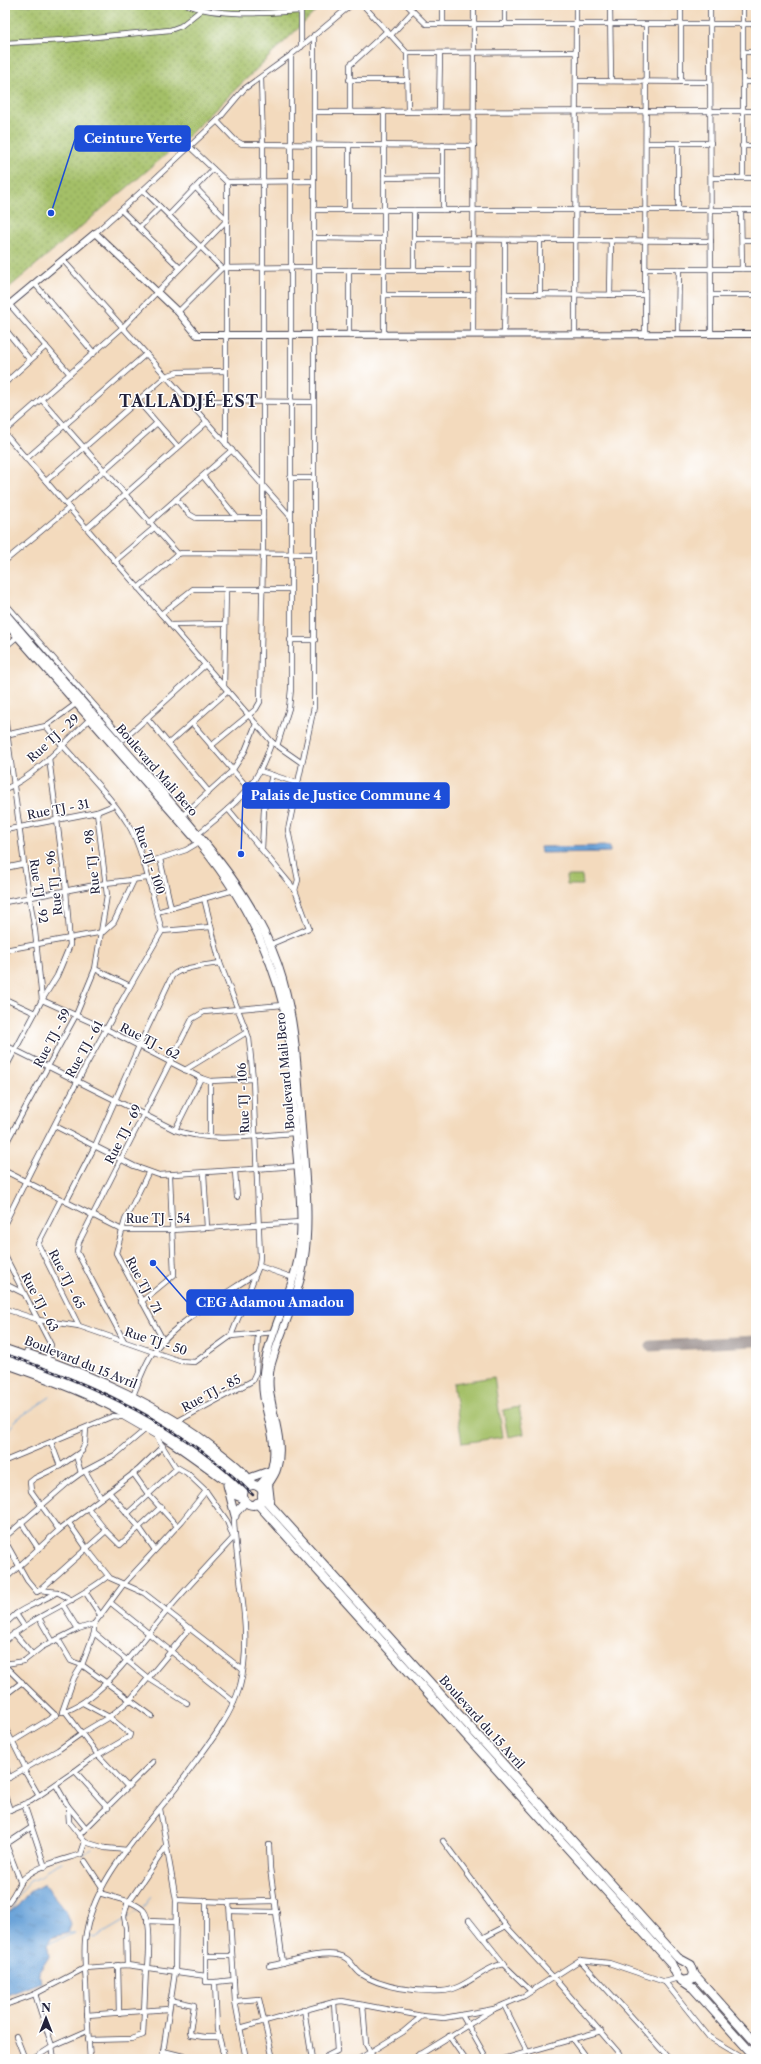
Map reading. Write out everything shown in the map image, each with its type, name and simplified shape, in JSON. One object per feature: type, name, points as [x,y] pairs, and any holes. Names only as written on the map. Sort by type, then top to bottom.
[{"type":"highway","name":"Boulevard du 15 Avril","points":[[5,1349],[82,1378],[131,1400],[198,1442],[257,1487],[272,1506],[678,1958],[686,1963]]},
{"type":"highway","name":"Boulevard du 15 Avril","points":[[5,1358],[63,1379],[102,1396],[139,1415],[214,1466],[244,1498]]},
{"type":"highway","points":[[268,1484],[268,1496],[272,1506]]},
{"type":"highway","points":[[257,1487],[257,1503],[244,1498],[246,1488],[257,1487]]},
{"type":"highway","name":"Boulevard du 15 Avril","points":[[257,1503],[671,1963],[679,1978],[693,1988],[756,2058]]},
{"type":"highway","points":[[686,1963],[694,1968],[692,1979],[679,1978],[680,1965],[686,1963]]},
{"type":"highway","points":[[694,1974],[756,2043]]},
{"type":"main road","name":"Boulevard Mali Bero","points":[[5,613],[91,706],[92,717],[200,839],[249,915],[267,946],[282,977],[294,1028],[300,1247],[294,1278],[279,1331],[269,1376],[270,1403],[278,1436],[279,1454],[276,1471],[268,1484],[257,1487]]},
{"type":"main road","name":"Boulevard Mali Bero","points":[[5,622],[77,703],[92,717],[182,816],[240,888],[253,909],[267,946],[283,1005],[289,1039],[298,1133],[306,1247],[299,1286],[265,1363],[262,1385],[272,1440],[273,1454],[271,1470]]},
{"type":"main road","name":"Boulevard du 15 Avril","points":[[5,1345],[47,1359],[103,1381],[178,1421],[226,1458],[257,1487]]},
{"type":"main road","points":[[5,1364],[68,1387],[115,1409],[160,1434],[244,1498]]},
{"type":"main road","points":[[257,1487],[271,1470]]},
{"type":"main road","points":[[257,1487],[264,1474],[271,1470]]},
{"type":"main road","points":[[226,1483],[235,1516]]},
{"type":"street","points":[[188,5],[201,10],[265,13],[301,11]]},
{"type":"street","points":[[301,5],[301,47]]},
{"type":"street","points":[[70,374],[8,306],[95,233],[190,147],[217,121],[244,89],[291,55],[351,5]]},
{"type":"street","points":[[362,5],[407,53],[408,112]]},
{"type":"street","points":[[407,5],[426,24],[756,24]]},
{"type":"street","points":[[443,5],[443,24]]},
{"type":"street","points":[[473,334],[474,5]]},
{"type":"street","points":[[505,5],[505,24]]},
{"type":"street","points":[[575,334],[576,5]]},
{"type":"street","points":[[610,5],[611,81]]},
{"type":"street","points":[[681,5],[681,82]]},
{"type":"street","points":[[710,5],[711,334]]},
{"type":"street","points":[[743,5],[743,178]]},
{"type":"street","points":[[5,43],[62,40],[170,30],[181,26],[201,10]]},
{"type":"street","points":[[350,111],[350,66],[413,11]]},
{"type":"street","points":[[645,334],[646,24]]},
{"type":"street","points":[[295,890],[298,886],[298,880],[288,830],[314,707],[314,35]]},
{"type":"street","points":[[407,53],[576,52]]},
{"type":"street","points":[[743,52],[756,52]]},
{"type":"street","points":[[439,112],[440,53]]},
{"type":"street","points":[[277,746],[290,700],[291,55]]},
{"type":"street","points":[[211,746],[258,706],[260,702],[263,589],[263,144],[261,78]]},
{"type":"street","points":[[349,80],[408,80]]},
{"type":"street","points":[[576,81],[710,82]]},
{"type":"street","points":[[742,82],[756,82]]},
{"type":"street","points":[[384,111],[384,334]]},
{"type":"street","points":[[314,112],[756,111]]},
{"type":"street","points":[[217,121],[238,142],[314,145],[474,146]]},
{"type":"street","points":[[646,143],[710,143]]},
{"type":"street","points":[[678,143],[678,210]]},
{"type":"street","points":[[349,145],[349,210]]},
{"type":"street","points":[[443,145],[443,210]]},
{"type":"street","points":[[742,146],[756,146]]},
{"type":"street","points":[[190,147],[227,182],[314,181]]},
{"type":"street","points":[[169,215],[213,169]]},
{"type":"street","points":[[384,178],[443,177]]},
{"type":"street","points":[[711,178],[756,178]]},
{"type":"street","points":[[226,444],[225,268],[227,182]]},
{"type":"street","points":[[196,188],[227,220]]},
{"type":"street","points":[[143,190],[201,247],[225,268],[291,267],[349,270],[474,270]]},
{"type":"street","points":[[138,228],[160,207]]},
{"type":"street","points":[[121,210],[180,268]]},
{"type":"street","points":[[314,210],[756,210]]},
{"type":"street","points":[[414,210],[414,270]]},
{"type":"street","points":[[741,210],[742,269]]},
{"type":"street","points":[[227,220],[123,327],[41,399],[5,433],[272,742],[302,763]]},
{"type":"street","points":[[95,233],[178,312],[197,335],[756,334]]},
{"type":"street","points":[[314,238],[384,240]]},
{"type":"street","points":[[414,239],[711,241]]},
{"type":"street","points":[[540,239],[540,295]]},
{"type":"street","points":[[504,334],[505,240]]},
{"type":"street","points":[[610,295],[611,240]]},
{"type":"street","points":[[742,240],[756,240]]},
{"type":"street","points":[[63,260],[290,516]]},
{"type":"street","points":[[178,312],[225,268]]},
{"type":"street","points":[[645,269],[756,269]]},
{"type":"street","points":[[678,334],[679,269]]},
{"type":"street","points":[[349,270],[349,334]]},
{"type":"street","points":[[35,284],[94,353]]},
{"type":"street","points":[[504,294],[576,296],[645,295]]},
{"type":"street","points":[[384,295],[473,295]]},
{"type":"street","points":[[711,295],[756,295]]},
{"type":"street","points":[[5,329],[30,360]]},
{"type":"street","points":[[5,374],[7,381],[46,346]]},
{"type":"street","points":[[26,459],[146,354]]},
{"type":"street","points":[[46,481],[166,376],[178,372],[226,371]]},
{"type":"street","points":[[41,399],[178,554]]},
{"type":"street","points":[[138,401],[178,447]]},
{"type":"street","points":[[189,401],[314,402]]},
{"type":"street","points":[[87,528],[207,422]]},
{"type":"street","points":[[5,561],[67,506],[103,470],[157,423]]},
{"type":"street","points":[[149,523],[232,450]]},
{"type":"street","points":[[203,476],[237,518]]},
{"type":"street","points":[[290,478],[314,478]]},
{"type":"street","points":[[176,500],[189,514],[196,518],[263,518]]},
{"type":"street","points":[[115,561],[154,528]]},
{"type":"street","points":[[138,588],[178,554],[314,554]]},
{"type":"street","points":[[161,614],[193,589],[290,588]]},
{"type":"street","points":[[224,686],[226,589]]},
{"type":"street","points":[[5,603],[91,706],[124,739],[205,665]]},
{"type":"street","points":[[170,625],[225,624]]},
{"type":"street","points":[[5,647],[17,637]]},
{"type":"street","points":[[290,640],[315,640]]},
{"type":"street","points":[[169,743],[228,691]]},
{"type":"street","points":[[7,735],[46,726],[77,703]]},
{"type":"street","name":"Rue TJ - 92","points":[[5,716],[24,864],[36,943],[42,1000]]},
{"type":"street","name":"Rue TJ - 29","points":[[5,789],[14,785],[49,758],[92,717]]},
{"type":"street","points":[[147,718],[209,792]]},
{"type":"street","points":[[192,724],[248,788]]},
{"type":"street","points":[[182,816],[232,771],[245,751],[256,724]]},
{"type":"street","name":"Rue TJ - 100","points":[[46,726],[114,805],[128,824],[143,864],[162,931]]},
{"type":"street","points":[[143,864],[186,850],[200,839],[248,788],[260,770],[272,742]]},
{"type":"street","name":"Rue TJ - 96","points":[[5,1070],[42,1000],[57,976],[69,951],[70,937],[66,890],[49,758]]},
{"type":"street","points":[[260,770],[297,783]]},
{"type":"street","points":[[262,849],[265,802],[272,775]]},
{"type":"street","name":"Rue TJ - 31","points":[[5,830],[97,812],[114,805]]},
{"type":"street","points":[[228,809],[295,890],[309,928],[267,946]]},
{"type":"street","name":"Rue TJ - 98","points":[[97,812],[106,883],[106,902],[100,933]]},
{"type":"street","points":[[160,859],[171,908]]},
{"type":"street","points":[[5,868],[24,864]]},
{"type":"street","points":[[5,902],[106,883],[147,878]]},
{"type":"street","points":[[5,950],[36,943],[100,933],[108,929],[114,922],[134,880]]},
{"type":"street","points":[[157,912],[234,890]]},
{"type":"street","name":"Rue TJ - 106","points":[[204,898],[220,963],[247,1032],[253,1079],[259,1225],[259,1266],[255,1274]]},
{"type":"street","points":[[162,931],[211,927]]},
{"type":"street","name":"Rue TJ - 61","points":[[5,1223],[77,1081],[162,931]]},
{"type":"street","name":"Rue TJ - 59","points":[[5,1145],[76,1015],[95,969],[100,933]]},
{"type":"street","points":[[64,1201],[95,1146],[139,1046],[175,973],[220,963]]},
{"type":"street","points":[[95,969],[130,986]]},
{"type":"street","points":[[5,999],[35,1013]]},
{"type":"street","name":"Rue TJ - 62","points":[[42,1000],[106,1029],[201,1078],[210,1081],[253,1079]]},
{"type":"street","name":"Rue TJ - 69","points":[[124,1341],[77,1252],[77,1246],[170,1062],[195,1016],[204,1012],[283,1005]]},
{"type":"street","points":[[185,1070],[247,1032]]},
{"type":"street","points":[[5,1045],[175,1130],[190,1136],[210,1137],[298,1133]]},
{"type":"street","points":[[175,1130],[201,1078]]},
{"type":"street","points":[[210,1081],[210,1137]]},
{"type":"street","points":[[55,1126],[148,1172],[170,1176],[298,1166]]},
{"type":"street","name":"Rue TJ - 54","points":[[5,1171],[122,1230],[172,1230],[300,1222]]},
{"type":"street","points":[[235,1171],[237,1198]]},
{"type":"street","name":"Rue TJ - 71","points":[[148,1172],[122,1230],[116,1253],[141,1302],[163,1340]]},
{"type":"street","points":[[204,1173],[207,1228]]},
{"type":"street","points":[[141,1302],[174,1275],[170,1176]]},
{"type":"street","name":"Rue TJ - 65","points":[[64,1201],[38,1244],[80,1326]]},
{"type":"street","name":"Rue TJ - 63","points":[[5,1256],[51,1345],[47,1359]]},
{"type":"street","points":[[259,1266],[294,1278]]},
{"type":"street","points":[[255,1274],[231,1336],[279,1331]]},
{"type":"street","points":[[133,1396],[153,1352],[163,1340],[190,1318],[255,1274]]},
{"type":"street","points":[[5,1284],[24,1293]]},
{"type":"street","name":"Rue TJ - 50","points":[[5,1309],[39,1320],[80,1326],[180,1362],[195,1362],[231,1336]]},
{"type":"street","name":"Rue TJ - 85","points":[[178,1421],[252,1381],[256,1372],[258,1334]]},
{"type":"street","points":[[5,1460],[116,1416],[123,1417],[156,1436],[177,1468],[187,1473],[206,1491],[227,1521],[234,1537]]},
{"type":"street","points":[[86,1428],[85,1444],[77,1462],[101,1498]]},
{"type":"street","points":[[5,1537],[41,1504],[83,1472],[115,1455],[146,1429]]},
{"type":"street","points":[[51,1442],[60,1466]]},
{"type":"street","points":[[5,1579],[59,1530],[133,1473],[162,1446]]},
{"type":"street","points":[[59,1530],[31,1490],[30,1482],[60,1466],[82,1451]]},
{"type":"street","points":[[127,1514],[177,1468]]},
{"type":"street","points":[[133,1473],[148,1494],[177,1526]]},
{"type":"street","points":[[5,1665],[24,1661],[32,1654],[55,1640],[78,1628],[94,1624],[111,1604],[123,1585],[177,1526],[206,1491]]},
{"type":"street","points":[[109,1492],[139,1527],[155,1550]]},
{"type":"street","points":[[90,2059],[87,2031],[85,1941],[90,1920],[102,1887],[127,1850],[160,1809],[208,1744],[234,1702],[243,1670],[244,1625],[234,1537],[235,1516],[244,1498]]},
{"type":"street","points":[[88,1508],[120,1546],[161,1507]]},
{"type":"street","points":[[21,1522],[38,1548]]},
{"type":"street","points":[[69,1523],[108,1576],[123,1585],[144,1593],[243,1670]]},
{"type":"street","points":[[40,1590],[106,1531]]},
{"type":"street","points":[[12,1742],[55,1715],[83,1703],[105,1683],[167,1610],[234,1537]]},
{"type":"street","points":[[5,1542],[37,1592],[40,1590],[58,1592],[72,1600]]},
{"type":"street","points":[[5,1641],[24,1626],[86,1593],[108,1576]]},
{"type":"street","points":[[5,1624],[25,1608],[44,1601],[58,1592]]},
{"type":"street","points":[[86,1593],[101,1616]]},
{"type":"street","points":[[111,1604],[234,1702]]},
{"type":"street","points":[[63,1605],[78,1628]]},
{"type":"street","points":[[16,1614],[24,1626]]},
{"type":"street","points":[[39,1618],[71,1661],[82,1664],[105,1683],[152,1716]]},
{"type":"street","points":[[64,1712],[74,1678],[82,1664],[94,1633],[94,1624]]},
{"type":"street","points":[[5,1764],[7,1779],[58,1750],[82,1732],[109,1717],[130,1700],[190,1628]]},
{"type":"street","points":[[14,1633],[32,1654]]},
{"type":"street","points":[[94,1633],[148,1678],[187,1703]]},
{"type":"street","points":[[5,1665],[55,1715]]},
{"type":"street","points":[[5,1695],[22,1682]]},
{"type":"street","points":[[5,1812],[24,1804],[56,1786],[98,1755],[130,1735],[120,1724],[83,1703]]},
{"type":"street","points":[[64,1712],[82,1732],[98,1755],[127,1786]]},
{"type":"street","points":[[5,1729],[39,1796]]},
{"type":"street","points":[[79,1835],[153,1762]]},
{"type":"street","points":[[75,1772],[108,1808]]},
{"type":"street","points":[[56,1786],[68,1806],[86,1828]]},
{"type":"street","points":[[5,1796],[10,1810]]},
{"type":"street","points":[[24,1804],[45,1867]]},
{"type":"street","points":[[68,1806],[69,1822],[85,1842],[105,1848],[127,1850]]},
{"type":"street","points":[[160,1809],[176,1900],[175,1972],[168,2009],[162,2059]]},
{"type":"street","points":[[21,1883],[6,1845],[32,1827]]},
{"type":"street","points":[[443,1841],[506,1926],[554,1978],[624,2059]]},
{"type":"street","points":[[5,1905],[11,1901],[21,1883],[30,1875],[45,1867],[81,1854],[85,1842]]},
{"type":"street","points":[[269,1845],[283,1963]]},
{"type":"street","points":[[127,1965],[126,1928],[124,1916],[128,1901],[135,1894],[166,1847]]},
{"type":"street","points":[[85,1861],[102,1887]]},
{"type":"street","points":[[88,2040],[141,2038],[144,2033],[147,1968],[150,1949],[146,1912],[142,1908],[128,1901],[100,1894]]},
{"type":"street","points":[[176,1900],[229,1902],[275,1901]]},
{"type":"street","points":[[206,1900],[206,1982],[234,1980]]},
{"type":"street","points":[[229,1902],[235,2001],[246,2059]]},
{"type":"street","points":[[230,1911],[276,1912]]},
{"type":"street","points":[[469,1920],[504,1964],[531,1991]]},
{"type":"street","points":[[147,1922],[176,1922]]},
{"type":"street","points":[[483,1938],[506,1926]]},
{"type":"street","points":[[269,1966],[311,1957],[338,1954],[350,1962],[360,1973],[376,1982],[412,1989],[441,1991],[461,1986],[499,1965],[504,1964]]},
{"type":"street","points":[[207,1956],[232,1956]]},
{"type":"street","points":[[580,1960],[670,2059]]},
{"type":"street","points":[[413,2059],[494,2009],[554,1978],[580,1960],[609,1963],[665,1982],[709,2037],[746,2059]]},
{"type":"street","points":[[118,1965],[119,2012]]},
{"type":"street","points":[[5,2005],[35,1994],[85,1968],[127,1965],[206,1976]]},
{"type":"street","points":[[665,1982],[679,1978]]},
{"type":"street","points":[[215,1982],[219,2037],[225,2059]]},
{"type":"street","points":[[35,1994],[52,2046],[54,2059]]},
{"type":"street","points":[[235,2001],[258,1999],[265,2020],[273,2059]]},
{"type":"street","points":[[170,2000],[194,2005],[190,2031],[191,2035],[204,2038],[219,2037]]},
{"type":"street","points":[[240,2028],[304,2009],[334,2002],[363,2005],[422,2016],[444,2018],[494,2009]]},
{"type":"street","points":[[327,2059],[327,2056],[336,2051],[334,2002]]},
{"type":"street","points":[[363,2005],[365,2040],[374,2059]]},
{"type":"street","points":[[504,2005],[527,2051]]},
{"type":"street","points":[[87,2015],[168,2009]]},
{"type":"street","points":[[304,2009],[312,2059]]},
{"type":"street","points":[[462,2015],[487,2059]]},
{"type":"street","points":[[359,2059],[403,2032],[422,2016]]},
{"type":"street","points":[[33,2059],[52,2046],[87,2031]]},
{"type":"street","points":[[503,2059],[601,2031]]},
{"type":"street","points":[[16,2036],[26,2059]]},
{"type":"street","points":[[449,2036],[465,2059]]},
{"type":"street","points":[[573,2040],[587,2059]]},
{"type":"street","points":[[163,2051],[195,2059]]},
{"type":"street","points":[[5,2054],[7,2059]]},
{"type":"street","points":[[420,2054],[424,2059]]},
{"type":"green space","points":[[5,5],[317,5],[317,10],[188,136],[5,291]]},
{"type":"green space","points":[[566,876],[582,876],[583,885],[567,885]]},
{"type":"green space","points":[[494,1377],[503,1437],[462,1443],[453,1383]]},
{"type":"green space","points":[[519,1407],[524,1434],[508,1437],[503,1410]]},
{"type":"water","points":[[610,846],[610,852],[541,853],[540,847]]},
{"type":"water","points":[[44,1884],[66,1911],[71,1925],[68,1933],[51,1938],[48,1946],[49,1957],[39,1972],[41,1982],[5,1996],[5,1913],[16,1908],[29,1892]]},
{"type":"waterway","points":[[5,1434],[17,1419],[50,1397]]},
{"type":"waterway","points":[[82,1855],[92,1849]]},
{"type":"waterway","points":[[13,1910],[16,1897],[30,1881],[41,1877],[48,1869],[62,1862]]},
{"type":"waterway","points":[[143,1907],[151,1897]]},
{"type":"waterway","points":[[126,1919],[140,1909]]},
{"type":"waterway","points":[[90,1936],[95,1938],[124,1921]]},
{"type":"waterway","points":[[49,1943],[75,1933],[68,1933]]},
{"type":"taxiway","points":[[651,1346],[756,1341]]},
{"type":"railway","points":[[5,1354],[73,1380],[105,1394],[137,1411],[198,1448],[226,1470],[253,1495]]},
{"type":"place","name":"Ceinture Verte","points":[[51,213]]},
{"type":"place","name":"Palais de Justice Commune 4","points":[[241,854]]},
{"type":"place","name":"CEG Adamou Amadou","points":[[153,1263]]},
{"type":"district","name":"TALLADJÉ EST","points":[[189,401]]}]
